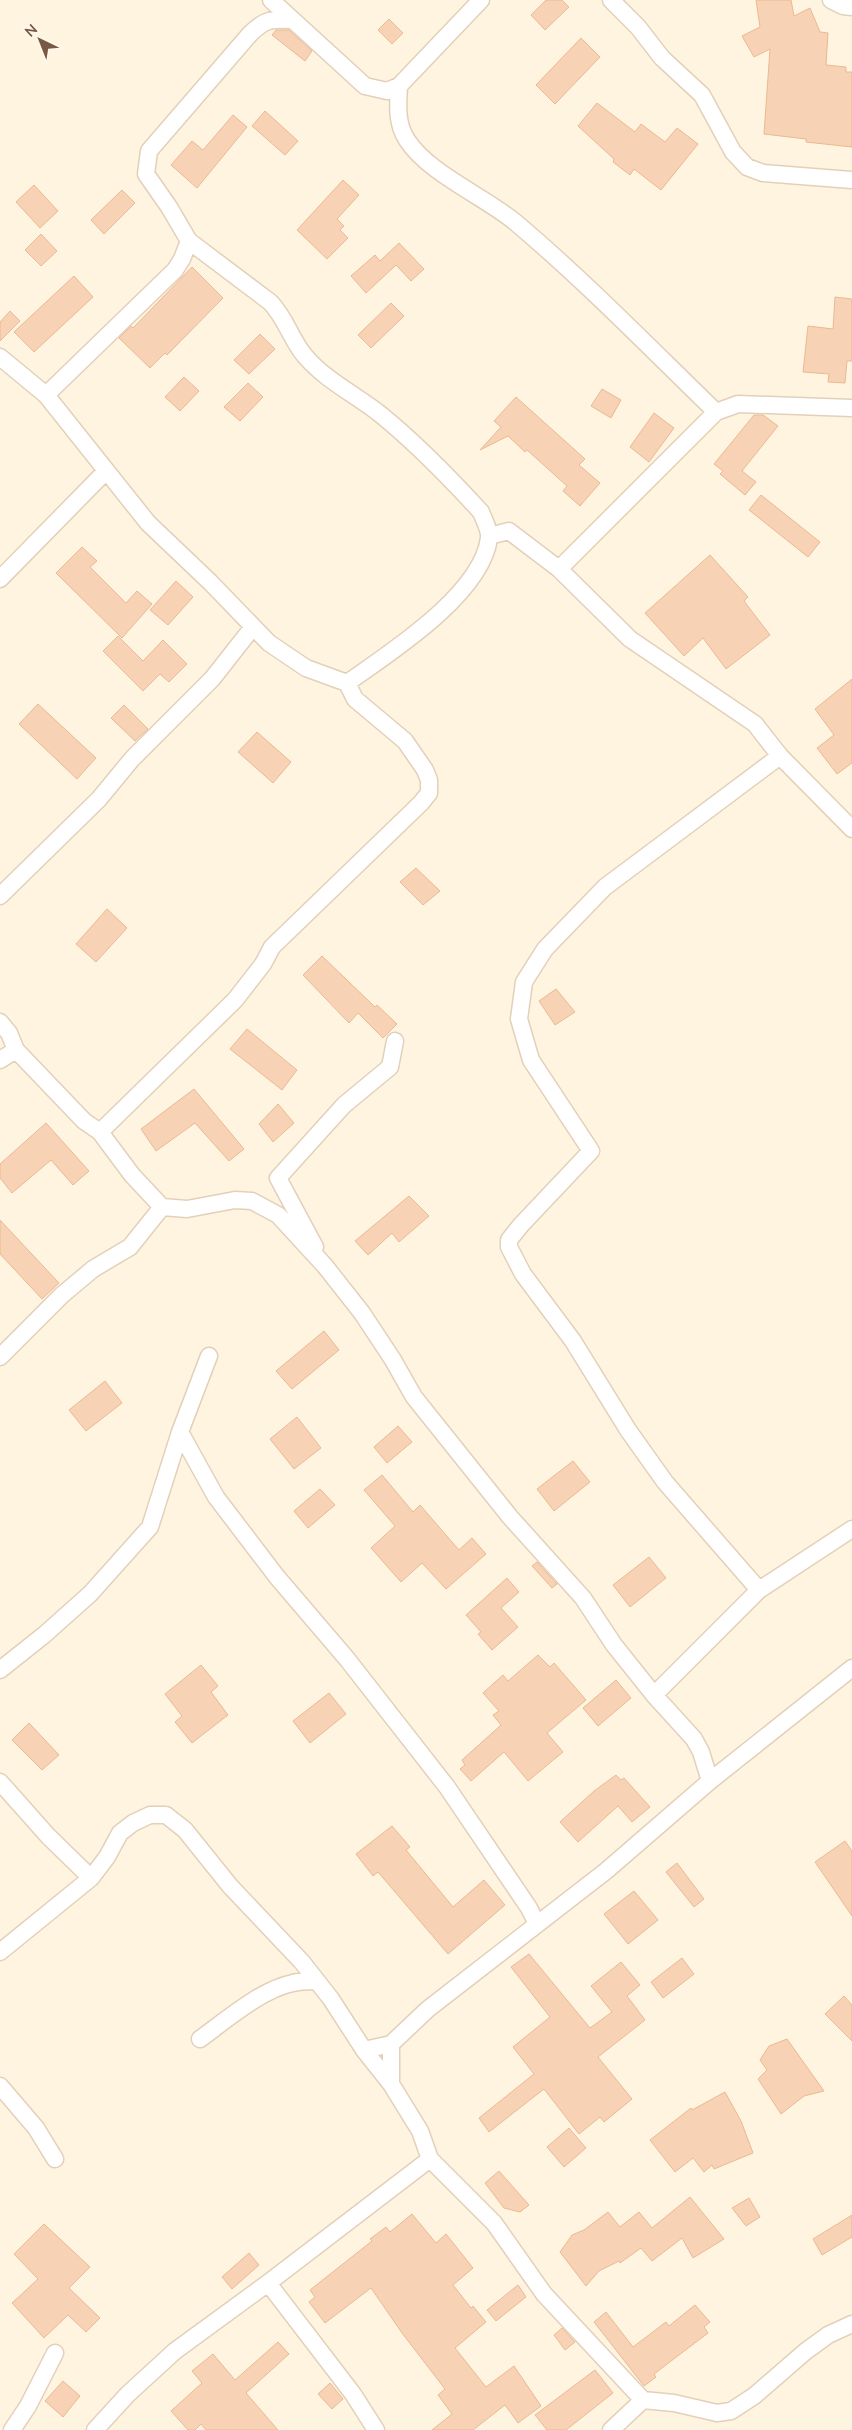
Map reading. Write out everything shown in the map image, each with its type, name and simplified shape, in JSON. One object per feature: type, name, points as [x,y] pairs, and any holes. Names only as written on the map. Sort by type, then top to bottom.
[{"type":"street","points":[[271,0],[365,86],[387,91],[399,86],[481,0]]},
{"type":"street","points":[[611,0],[638,27],[662,58],[702,95],[733,152],[747,167],[763,173],[852,180]]},
{"type":"street","points":[[831,0],[843,6],[852,7]]},
{"type":"street","points":[[292,20],[271,19],[261,23],[149,152],[146,174],[169,207],[189,241],[270,302],[282,314],[304,356],[321,371],[379,413],[445,472],[481,512],[489,536],[477,572],[468,585],[397,649],[347,684]]},
{"type":"street","points":[[399,86],[397,114],[407,140],[426,161],[513,220],[548,250],[716,412]]},
{"type":"street","points":[[46,395],[175,270],[182,260],[189,241]]},
{"type":"street","points":[[0,357],[46,395],[148,524],[210,582],[269,643],[306,668],[347,684],[355,699],[405,741],[430,780],[429,793],[272,946],[263,964],[235,1000],[100,1132]]},
{"type":"street","points":[[559,568],[716,412],[738,404],[852,408]]},
{"type":"street","points":[[0,579],[106,471]]},
{"type":"street","points":[[489,536],[510,531],[559,568],[630,639],[755,724],[780,756],[852,829]]},
{"type":"street","points":[[0,896],[98,799],[132,759],[212,679],[253,627]]},
{"type":"street","points":[[760,1590],[665,1482],[628,1430],[573,1341],[524,1274],[509,1247],[509,1240],[591,1150],[531,1060],[519,1019],[524,982],[545,949],[605,887],[780,756]]},
{"type":"street","points":[[0,1022],[9,1033],[16,1050],[84,1121],[100,1132],[132,1175],[162,1207],[187,1209],[235,1200],[252,1201],[278,1215],[325,1266],[362,1313],[393,1360],[414,1397],[510,1517],[583,1598],[614,1645],[654,1695],[694,1738],[701,1752],[710,1781]]},
{"type":"street","points":[[325,1266],[278,1178],[344,1105],[390,1067],[395,1041]]},
{"type":"street","points":[[0,1060],[16,1050]]},
{"type":"street","points":[[0,1357],[62,1295],[93,1269],[130,1247],[162,1207]]},
{"type":"street","points":[[0,1670],[44,1635],[90,1594],[150,1527],[180,1432],[209,1356]]},
{"type":"street","points":[[180,1432],[216,1497],[277,1578],[347,1659],[447,1787],[529,1908],[537,1924]]},
{"type":"street","points":[[654,1695],[760,1590],[852,1529]]},
{"type":"street","points":[[364,2050],[391,2044],[428,2009],[606,1872],[710,1781],[852,1668]]},
{"type":"street","points":[[0,1782],[48,1836],[91,1878]]},
{"type":"street","points":[[0,1952],[91,1878],[107,1857],[120,1834],[132,1823],[150,1815],[166,1815],[185,1830],[230,1886],[302,1962],[364,2050],[391,2084],[420,2132],[430,2159],[494,2223],[544,2294],[643,2400],[674,2403],[717,2413],[731,2411],[754,2396],[806,2351],[828,2335],[852,2324]]},
{"type":"street","points":[[292,1983],[302,1962]]},
{"type":"street","points":[[200,2038],[250,2003],[292,1983],[316,1981]]},
{"type":"street","points":[[391,2044],[391,2084]]},
{"type":"street","points":[[0,2086],[36,2128],[55,2159]]},
{"type":"street","points":[[95,2430],[128,2394],[175,2351],[268,2283],[430,2159]]},
{"type":"street","points":[[268,2283],[353,2394],[376,2430]]},
{"type":"street","points":[[12,2430],[32,2399],[55,2353]]},
{"type":"street","points":[[611,2430],[643,2400]]},
{"type":"building","points":[[546,0],[562,0],[569,7],[545,30],[531,15]]},
{"type":"building","points":[[756,0],[791,0],[794,16],[810,8],[820,32],[828,33],[826,65],[846,67],[846,72],[852,72],[852,147],[806,142],[806,139],[764,134],[770,49],[754,57],[742,36],[760,27]]},
{"type":"building","points":[[389,19],[403,33],[392,44],[378,30]]},
{"type":"building","points":[[276,30],[289,30],[312,51],[305,61],[272,35]]},
{"type":"building","points":[[581,38],[600,57],[555,104],[536,85]]},
{"type":"building","points":[[597,103],[635,132],[641,124],[665,142],[677,128],[698,144],[661,190],[634,169],[630,175],[613,162],[614,159],[578,126]]},
{"type":"building","points":[[265,111],[298,141],[285,155],[252,126]]},
{"type":"building","points":[[233,115],[247,127],[197,188],[171,165],[192,141],[203,150]]},
{"type":"building","points":[[343,180],[359,195],[337,219],[344,226],[340,230],[348,238],[327,259],[297,230]]},
{"type":"building","points":[[34,185],[58,211],[40,228],[16,202]]},
{"type":"building","points":[[122,190],[135,203],[104,234],[91,220]]},
{"type":"building","points":[[41,234],[57,251],[41,266],[25,250]]},
{"type":"building","points":[[399,243],[424,269],[411,281],[396,265],[366,293],[351,276],[375,255],[380,261]]},
{"type":"building","points":[[192,267],[223,298],[167,355],[165,353],[150,368],[119,338],[131,326],[133,328]]},
{"type":"building","points":[[74,276],[93,297],[34,352],[14,332]]},
{"type":"building","points":[[835,297],[852,299],[852,361],[847,361],[845,383],[828,382],[829,374],[803,372],[808,326],[833,329]]},
{"type":"building","points":[[391,303],[404,316],[371,348],[358,335]]},
{"type":"building","points":[[10,311],[20,321],[0,341],[0,322]]},
{"type":"building","points":[[260,334],[275,349],[249,374],[234,360]]},
{"type":"building","points":[[184,377],[199,391],[180,411],[165,397]]},
{"type":"building","points":[[248,383],[263,397],[240,421],[224,407]]},
{"type":"building","points":[[602,389],[621,400],[611,418],[591,406]]},
{"type":"building","points":[[516,397],[585,459],[579,465],[600,483],[580,506],[563,491],[567,486],[527,450],[525,452],[508,436],[480,450],[501,427],[494,421]]},
{"type":"building","points":[[654,413],[674,428],[649,462],[630,447]]},
{"type":"building","points":[[754,415],[763,415],[778,426],[742,471],[756,482],[745,495],[720,474],[723,471],[714,464]]},
{"type":"building","points":[[761,495],[820,542],[808,557],[749,510]]},
{"type":"building","points":[[82,547],[97,561],[90,567],[126,603],[137,591],[152,604],[122,638],[56,573]]},
{"type":"building","points":[[710,555],[748,597],[744,601],[770,635],[726,669],[703,638],[684,656],[645,613]]},
{"type":"building","points":[[176,581],[193,597],[168,625],[150,610]]},
{"type":"building","points":[[118,636],[143,661],[163,640],[187,664],[169,682],[160,674],[143,691],[103,651]]},
{"type":"building","points":[[852,679],[852,763],[837,774],[817,748],[834,735],[815,709]]},
{"type":"building","points":[[38,704],[96,758],[77,779],[19,724]]},
{"type":"building","points":[[124,705],[148,729],[135,741],[111,718]]},
{"type":"building","points":[[257,732],[291,762],[273,783],[238,752]]},
{"type":"building","points":[[416,868],[440,891],[423,905],[400,882]]},
{"type":"building","points":[[107,909],[127,928],[96,962],[76,944]]},
{"type":"building","points":[[322,956],[375,1007],[377,1005],[397,1024],[383,1038],[358,1013],[349,1023],[303,975]]},
{"type":"building","points":[[556,989],[575,1012],[555,1025],[539,1001]]},
{"type":"building","points":[[247,1029],[297,1070],[282,1090],[230,1049]]},
{"type":"building","points":[[194,1089],[244,1149],[229,1161],[195,1123],[156,1151],[141,1129]]},
{"type":"building","points":[[278,1104],[294,1123],[273,1142],[259,1124]]},
{"type":"building","points":[[46,1123],[89,1171],[73,1185],[51,1160],[12,1193],[0,1178],[0,1164]]},
{"type":"building","points":[[409,1196],[429,1216],[399,1242],[392,1233],[368,1255],[355,1241]]},
{"type":"building","points":[[0,1220],[59,1283],[42,1299],[0,1254]]},
{"type":"building","points":[[324,1331],[339,1350],[292,1389],[276,1371]]},
{"type":"building","points":[[105,1381],[122,1403],[86,1431],[69,1410]]},
{"type":"building","points":[[297,1417],[321,1448],[294,1469],[270,1439]]},
{"type":"building","points":[[398,1426],[412,1442],[387,1463],[374,1447]]},
{"type":"building","points":[[573,1461],[590,1482],[554,1511],[537,1489]]},
{"type":"building","points":[[382,1475],[413,1512],[420,1505],[459,1550],[472,1538],[486,1554],[446,1589],[422,1563],[401,1582],[371,1548],[395,1526],[364,1490]]},
{"type":"building","points":[[320,1489],[335,1505],[308,1528],[294,1511]]},
{"type":"building","points":[[649,1557],[666,1578],[630,1607],[613,1585]]},
{"type":"building","points":[[537,1562],[557,1584],[552,1588],[532,1566]]},
{"type":"building","points":[[507,1578],[519,1592],[501,1608],[518,1627],[492,1650],[478,1634],[481,1632],[466,1615]]},
{"type":"building","points":[[538,1655],[550,1667],[554,1663],[586,1700],[547,1733],[563,1752],[528,1781],[504,1752],[471,1781],[460,1769],[465,1765],[462,1760],[501,1725],[493,1715],[499,1711],[483,1693],[503,1675],[508,1681]]},
{"type":"building","points":[[201,1665],[218,1686],[211,1692],[228,1715],[192,1743],[175,1722],[182,1716],[165,1694]]},
{"type":"building","points":[[616,1680],[631,1698],[598,1726],[583,1708]]},
{"type":"building","points":[[329,1693],[346,1714],[310,1743],[293,1721]]},
{"type":"building","points":[[29,1723],[59,1755],[42,1770],[12,1740]]},
{"type":"building","points":[[616,1775],[621,1780],[624,1778],[650,1807],[632,1822],[618,1806],[578,1842],[560,1822],[594,1791]]},
{"type":"building","points":[[392,1826],[410,1847],[406,1850],[453,1907],[484,1880],[505,1905],[448,1954],[378,1872],[373,1876],[356,1854]]},
{"type":"building","points":[[845,1841],[852,1851],[852,1916],[815,1862]]},
{"type":"building","points":[[677,1863],[704,1899],[694,1907],[666,1872]]},
{"type":"building","points":[[634,1891],[658,1920],[628,1944],[604,1914]]},
{"type":"building","points":[[529,1954],[590,2028],[612,2012],[591,1986],[621,1962],[640,1985],[627,1996],[645,2020],[598,2057],[632,2099],[604,2122],[600,2117],[579,2134],[544,2089],[489,2132],[479,2118],[534,2074],[513,2047],[550,2017],[511,1967]]},
{"type":"building","points":[[682,1958],[694,1974],[663,1998],[651,1982]]},
{"type":"building","points":[[844,1996],[852,2005],[852,2041],[825,2014]]},
{"type":"building","points":[[787,2039],[824,2091],[804,2096],[781,2114],[758,2079],[767,2070],[760,2060],[769,2046]]},
{"type":"building","points":[[725,2092],[741,2121],[753,2153],[714,2169],[712,2165],[704,2172],[693,2158],[675,2172],[650,2140],[691,2108],[692,2110]]},
{"type":"building","points":[[569,2128],[586,2148],[564,2167],[547,2147]]},
{"type":"building","points":[[499,2171],[529,2205],[520,2212],[504,2208],[485,2183]]},
{"type":"building","points":[[690,2197],[724,2239],[693,2258],[682,2238],[652,2261],[641,2248],[620,2263],[619,2261],[599,2271],[586,2286],[560,2252],[572,2235],[584,2230],[608,2212],[620,2227],[639,2212],[652,2228]]},
{"type":"building","points":[[749,2198],[760,2217],[746,2226],[732,2208]]},
{"type":"building","points":[[412,2214],[436,2243],[446,2234],[473,2268],[453,2285],[471,2308],[473,2306],[486,2322],[455,2348],[486,2387],[514,2366],[541,2406],[518,2423],[505,2405],[473,2430],[432,2430],[452,2414],[438,2395],[445,2389],[402,2333],[371,2288],[325,2323],[309,2302],[315,2297],[310,2290],[372,2241],[370,2239],[386,2227],[390,2232]]},
{"type":"building","points":[[852,2215],[852,2237],[822,2255],[813,2239]]},
{"type":"building","points":[[44,2224],[90,2267],[69,2288],[100,2318],[86,2332],[68,2315],[44,2338],[12,2303],[38,2279],[14,2254]]},
{"type":"building","points":[[249,2253],[259,2265],[232,2289],[222,2277]]},
{"type":"building","points":[[518,2285],[526,2297],[496,2321],[487,2310]]},
{"type":"building","points":[[695,2305],[710,2322],[704,2327],[708,2333],[654,2374],[656,2377],[644,2386],[594,2322],[606,2312],[633,2347],[666,2322],[669,2326]]},
{"type":"building","points":[[562,2328],[575,2342],[565,2350],[554,2335]]},
{"type":"building","points":[[278,2342],[289,2354],[246,2393],[278,2430],[206,2430],[201,2424],[195,2430],[188,2430],[171,2411],[202,2383],[192,2371],[213,2354],[235,2380]]},
{"type":"building","points":[[595,2370],[613,2393],[566,2430],[547,2430],[535,2415]]},
{"type":"building","points":[[63,2381],[80,2396],[63,2417],[45,2401]]},
{"type":"building","points":[[330,2383],[343,2399],[332,2409],[318,2394]]}]
